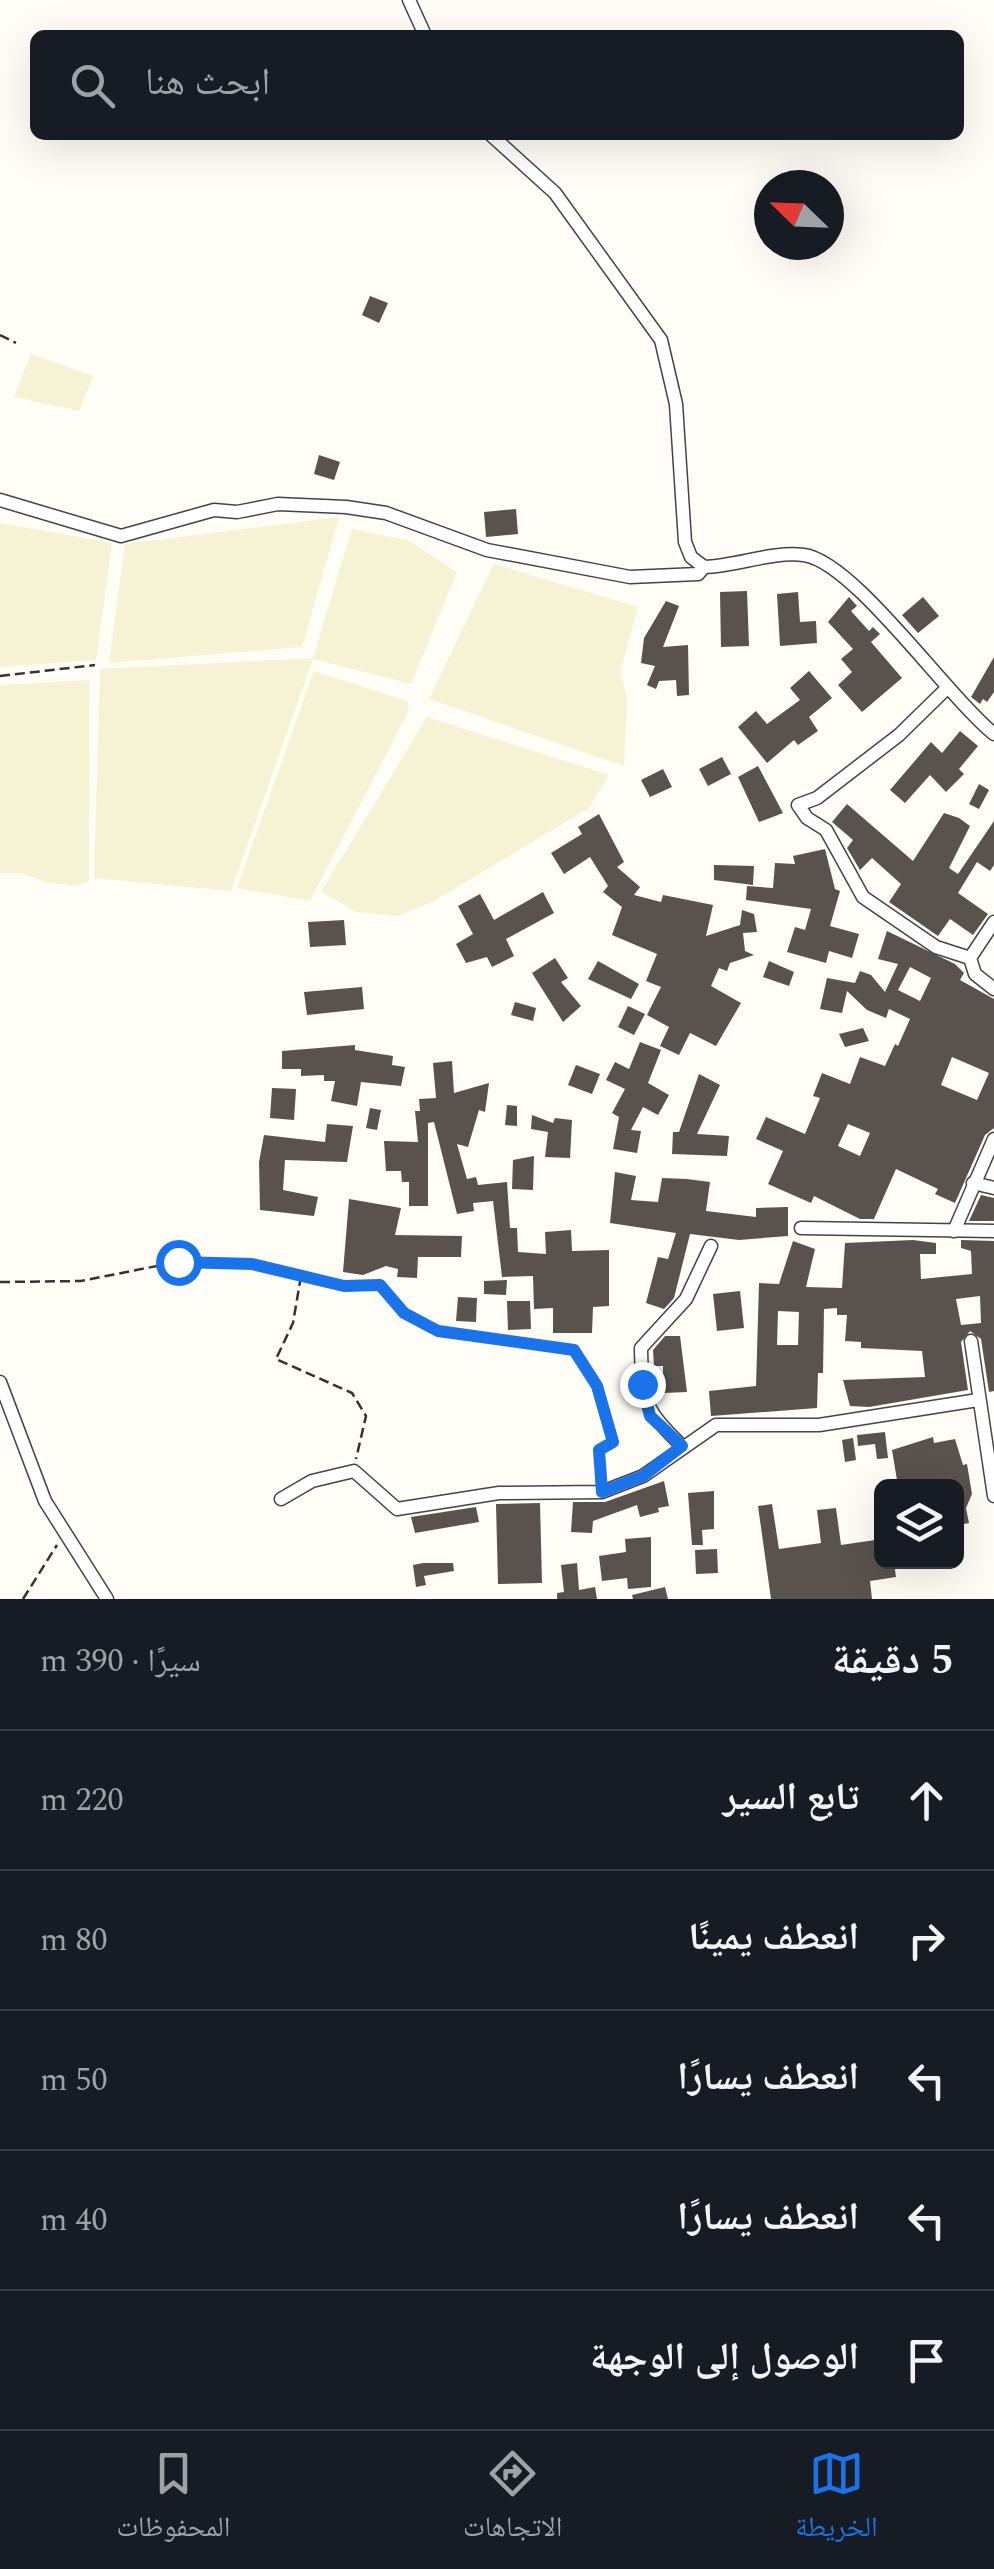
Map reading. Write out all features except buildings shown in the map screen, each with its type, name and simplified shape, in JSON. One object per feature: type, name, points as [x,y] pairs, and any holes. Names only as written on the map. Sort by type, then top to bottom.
[{"type":"street","points":[[409,0],[423,30]]},
{"type":"street","points":[[497,140],[556,193],[661,340],[671,368],[676,404],[685,542],[691,557],[704,567]]},
{"type":"street","points":[[0,500],[122,536],[214,510],[237,512],[278,504],[346,507],[386,513],[487,550],[630,577],[698,574],[704,567],[786,554],[809,556],[834,565],[855,583],[946,689],[994,734]]},
{"type":"street","points":[[946,689],[899,735],[817,798],[798,805],[806,818],[826,830],[864,897],[936,947],[970,958]]},
{"type":"street","points":[[970,958],[994,922]]},
{"type":"street","points":[[970,958],[975,974],[994,989]]},
{"type":"street","points":[[954,1231],[994,1140]]},
{"type":"street","points":[[973,1183],[994,1188]]},
{"type":"street","points":[[801,1228],[994,1231]]},
{"type":"street","points":[[682,1446],[650,1416],[642,1384],[640,1348],[686,1298],[711,1246]]},
{"type":"street","points":[[971,1341],[994,1496]]},
{"type":"street","points":[[0,1382],[33,1474],[107,1599]]},
{"type":"street","points":[[281,1499],[312,1480],[354,1470],[396,1509],[498,1493],[602,1492],[643,1476],[716,1425],[819,1425],[978,1400]]},
{"type":"path","points":[[0,336],[16,343]]},
{"type":"path","points":[[0,676],[95,665]]},
{"type":"path","points":[[0,1282],[81,1280],[178,1262],[252,1264],[344,1286],[380,1285],[404,1313],[438,1331],[574,1350],[597,1386],[613,1442],[599,1450],[602,1492]]},
{"type":"path","points":[[301,1274],[293,1323],[276,1359],[352,1393],[366,1416],[354,1470]]},
{"type":"path","points":[[23,1599],[66,1529]]},
{"type":"shaded area","points":[[31,354],[93,376],[79,411],[14,397]]},
{"type":"shaded area","points":[[339,517],[302,647],[109,663],[125,544]]},
{"type":"shaded area","points":[[0,523],[112,543],[96,660],[0,667]]},
{"type":"shaded area","points":[[352,529],[408,540],[457,572],[411,684],[313,659],[231,891],[94,878],[100,669],[313,658]]},
{"type":"shaded area","points":[[494,564],[638,607],[620,672],[627,698],[624,766],[429,699]]},
{"type":"shaded area","points":[[314,671],[407,701],[409,710],[310,901],[237,888]]},
{"type":"shaded area","points":[[89,680],[89,881],[76,886],[45,882],[22,873],[0,873],[0,685]]},
{"type":"shaded area","points":[[427,717],[609,775],[589,808],[434,901],[398,916],[357,912],[321,892]]},
{"type":"route","points":[[178,1262],[252,1264],[344,1286],[380,1285],[404,1313],[438,1331],[574,1350],[597,1386],[613,1442],[599,1450],[602,1492],[643,1476],[682,1446],[650,1416],[642,1384]]}]
